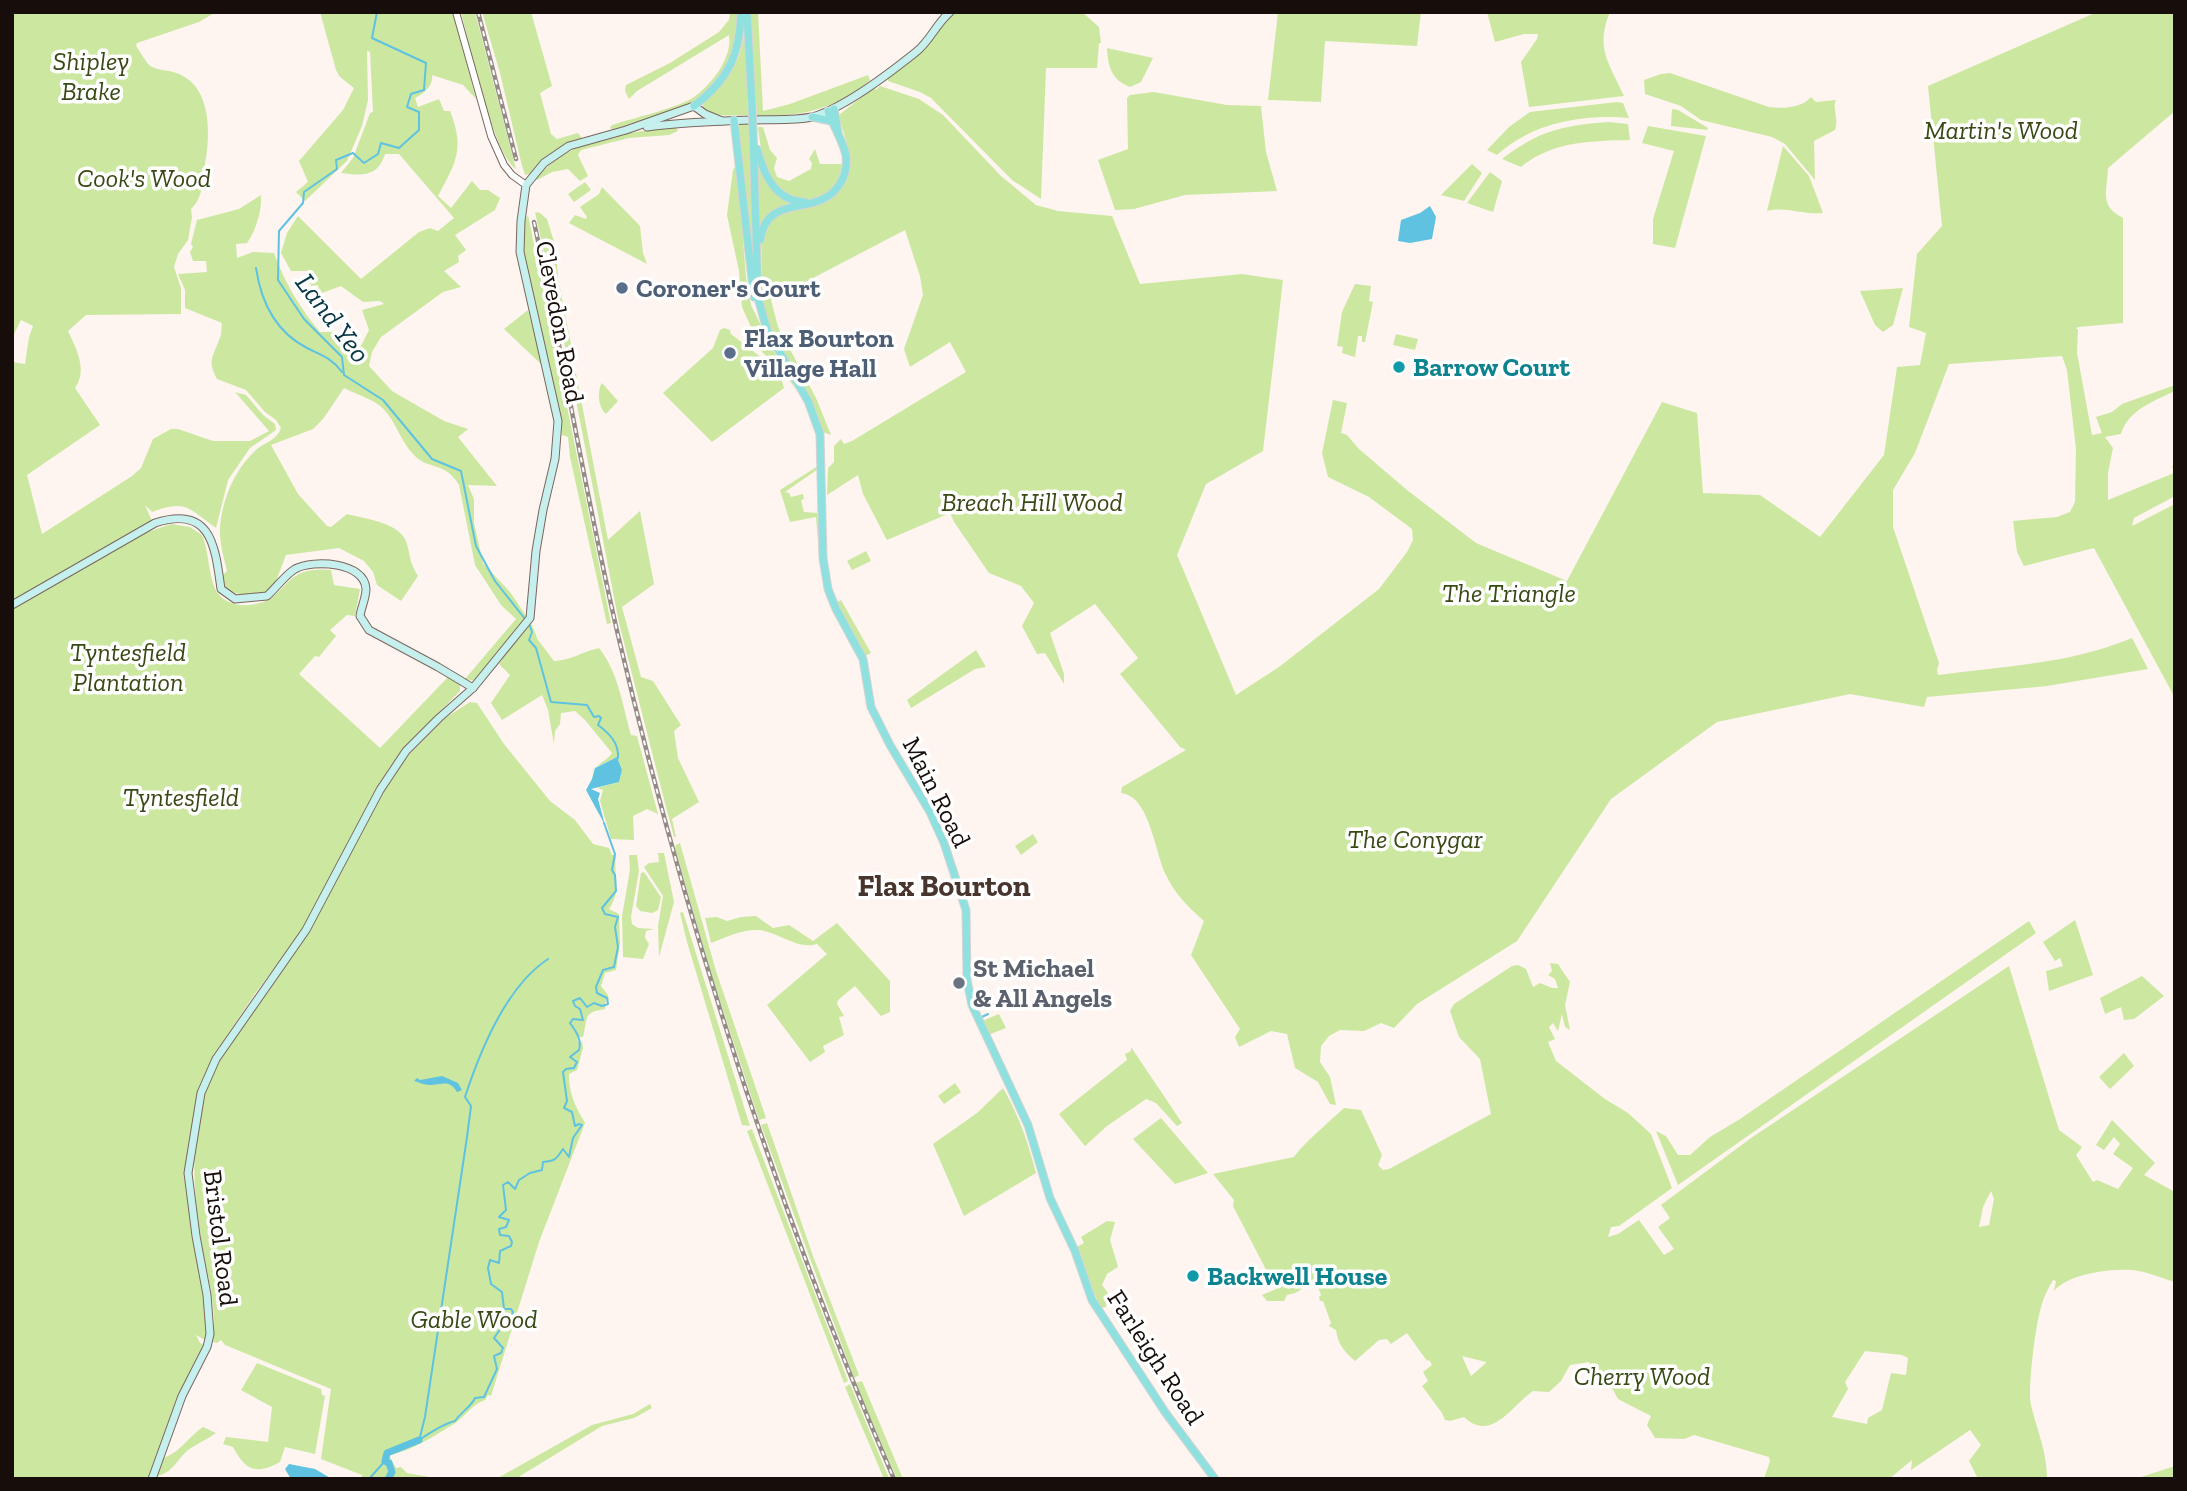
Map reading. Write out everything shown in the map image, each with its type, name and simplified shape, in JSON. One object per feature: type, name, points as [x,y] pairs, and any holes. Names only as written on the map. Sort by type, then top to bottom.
[{"type":"main road","points":[[526,185],[544,163],[569,146],[626,130],[694,106],[711,92],[729,68],[740,35],[741,12]]},
{"type":"main road","points":[[747,12],[761,316]]},
{"type":"main road","points":[[812,117],[831,110],[916,52],[950,12]]},
{"type":"main road","points":[[694,106],[722,121]]},
{"type":"main road","points":[[831,110],[831,121],[838,134]]},
{"type":"main road","points":[[757,258],[761,229],[770,216],[783,209],[817,203],[834,191],[845,172],[845,154],[831,110]]},
{"type":"main road","points":[[680,112],[681,121],[709,123]]},
{"type":"main road","points":[[626,130],[734,120],[812,117],[831,121]]},
{"type":"main road","points":[[734,120],[751,277],[755,302],[761,316]]},
{"type":"main road","points":[[753,131],[763,168],[779,194],[795,202],[817,203]]},
{"type":"main road","name":"Clevedon Road","points":[[473,688],[527,622],[532,610],[542,510],[555,459],[558,421],[555,400],[522,264],[520,229],[526,185]]},
{"type":"main road","name":"Main Road","points":[[761,316],[808,401],[818,425],[822,448],[822,558],[828,589],[863,659],[871,707],[930,813],[945,846],[966,910],[968,980],[972,1004],[1006,1082],[1022,1111],[1050,1198],[1075,1251]]},
{"type":"main road","points":[[12,606],[155,523],[175,517],[186,518],[198,523],[210,537],[222,589],[235,599],[267,596],[293,570],[302,566],[313,563],[342,566],[365,584],[366,592],[360,616],[369,630],[473,688]]},
{"type":"main road","name":"Bristol Road","points":[[152,1479],[182,1396],[210,1334],[207,1295],[188,1173],[201,1093],[216,1059],[306,930],[380,790],[407,751],[473,688]]},
{"type":"main road","name":"Farleigh Road","points":[[1075,1251],[1086,1287],[1100,1314],[1165,1412],[1215,1479]]},
{"type":"street","points":[[456,12],[491,136],[504,165],[526,185]]},
{"type":"green space","points":[[12,12],[216,12],[199,22],[137,43],[136,46],[152,67],[179,74],[192,83],[204,103],[207,116],[208,141],[202,188],[191,209],[188,240],[178,254],[174,267],[181,288],[181,314],[86,315],[68,331],[81,367],[75,388],[100,425],[27,475],[42,534],[132,476],[141,468],[153,439],[171,429],[213,441],[250,441],[269,431],[235,392],[246,395],[263,415],[275,424],[276,430],[250,448],[228,480],[216,528],[180,506],[152,512],[145,505],[152,521],[12,602],[12,365],[13,362],[25,364],[33,326],[21,320],[12,338]]},
{"type":"green space","points":[[320,12],[453,12],[476,99],[463,85],[432,75],[428,89],[415,98],[418,107],[439,99],[444,111],[450,111],[455,124],[458,146],[454,164],[438,196],[451,208],[472,181],[480,190],[488,190],[500,198],[495,210],[455,235],[466,250],[458,256],[459,262],[444,271],[461,287],[443,292],[381,337],[372,352],[369,366],[392,391],[444,421],[468,429],[458,437],[497,486],[468,485],[474,499],[474,523],[483,563],[510,592],[527,617],[475,681],[465,679],[516,619],[501,605],[475,565],[459,485],[448,472],[419,460],[414,455],[383,408],[344,388],[313,429],[271,445],[298,494],[327,526],[331,527],[347,514],[390,526],[398,531],[407,544],[418,576],[401,601],[377,585],[373,572],[364,561],[339,548],[286,555],[273,589],[260,593],[243,595],[231,591],[224,588],[221,577],[227,571],[220,528],[231,485],[249,457],[274,438],[281,428],[246,390],[217,379],[212,368],[212,359],[221,336],[222,323],[185,308],[185,290],[178,274],[207,272],[206,261],[193,261],[190,252],[197,220],[239,209],[261,195],[256,226],[247,243],[236,244],[237,258],[253,252],[274,253],[293,294],[320,332],[342,332],[345,345],[355,349],[361,346],[369,330],[362,310],[384,304],[380,301],[363,302],[341,286],[319,294],[318,285],[311,286],[307,271],[291,271],[281,253],[287,233],[298,216],[361,279],[419,232],[430,228],[438,231],[454,218],[399,154],[385,154],[378,167],[368,173],[341,173],[353,158],[370,113],[373,112],[370,52],[367,51],[368,100],[362,126],[347,161],[305,201],[296,192],[308,182],[299,161],[343,110],[354,88],[340,77],[336,70]]},
{"type":"green space","points":[[461,12],[475,12],[516,169],[507,159],[491,121]]},
{"type":"green space","points":[[482,12],[531,12],[552,86],[540,93],[551,134],[557,139],[578,133],[582,138],[554,153],[530,174],[525,175],[522,166]]},
{"type":"green space","points":[[730,12],[738,12],[734,41],[727,65],[716,82],[701,96],[683,107],[639,123],[613,130],[610,128],[612,125],[683,103],[706,87],[724,62],[729,35],[637,91],[629,99],[625,91],[626,85],[670,63],[719,32],[729,20]]},
{"type":"green space","points":[[750,12],[758,12],[763,111],[790,104],[868,75],[870,80],[845,98],[818,109],[788,115],[757,116]]},
{"type":"green space","points":[[955,12],[1082,12],[1099,27],[1101,43],[1097,68],[1046,68],[1041,199],[1012,180],[931,98],[888,81],[887,77]]},
{"type":"green space","points":[[1278,12],[1421,12],[1417,46],[1325,41],[1321,102],[1268,100]]},
{"type":"green space","points":[[1487,12],[1610,12],[1604,46],[1624,96],[1529,107],[1521,62],[1538,34],[1524,34],[1495,42]]},
{"type":"green space","points":[[2097,12],[2175,12],[2175,111],[2108,168],[2107,203],[2123,218],[2123,323],[2076,329],[2077,353],[2092,435],[2102,433],[2096,417],[2112,412],[2122,404],[2175,385],[2175,391],[2136,412],[2121,434],[2105,437],[2113,448],[2108,473],[2108,500],[2174,473],[2172,466],[2175,464],[2175,496],[2134,518],[2132,526],[2175,504],[2175,698],[2094,548],[2024,566],[2017,552],[2013,521],[2057,517],[2070,512],[2075,502],[2076,449],[2067,370],[2062,356],[1949,364],[1915,453],[1893,490],[1893,527],[1939,663],[1938,675],[2061,659],[2109,647],[2132,638],[2148,669],[2047,686],[1927,697],[1924,707],[1850,694],[1717,722],[1611,799],[1517,941],[1417,1004],[1394,1028],[1381,1023],[1364,1031],[1340,1030],[1329,1036],[1321,1046],[1320,1062],[1330,1077],[1336,1105],[1330,1104],[1318,1082],[1295,1068],[1287,1034],[1271,1031],[1239,1047],[1235,1037],[1240,1029],[1191,955],[1204,921],[1170,882],[1139,804],[1131,796],[1121,793],[1122,787],[1186,750],[1180,747],[1120,674],[1138,658],[1095,604],[1050,633],[1064,674],[1064,684],[1045,653],[1037,654],[1022,626],[1034,603],[1021,586],[989,573],[950,513],[887,540],[863,494],[858,475],[827,495],[828,468],[834,462],[834,446],[841,439],[844,444],[852,441],[966,372],[950,342],[910,367],[904,349],[923,295],[920,276],[905,230],[771,300],[778,327],[816,398],[831,435],[823,432],[811,400],[770,330],[763,304],[762,233],[775,213],[832,197],[840,187],[846,168],[846,141],[839,115],[874,87],[876,90],[880,86],[919,99],[943,115],[1001,176],[1036,205],[1058,211],[1112,216],[1140,284],[1242,274],[1283,280],[1263,451],[1206,484],[1177,555],[1236,695],[1279,667],[1379,589],[1413,540],[1412,529],[1369,497],[1328,477],[1322,453],[1333,400],[1347,403],[1341,433],[1347,435],[1359,449],[1407,490],[1476,543],[1567,581],[1662,402],[1697,413],[1703,493],[1760,495],[1820,537],[1884,455],[1897,367],[1920,365],[1926,333],[1909,327],[1917,254],[1942,226],[1928,86]]},
{"type":"green space","points":[[745,30],[748,115],[708,112],[703,109],[703,104],[731,72],[739,56]]},
{"type":"green space","points":[[1107,48],[1153,58],[1141,82],[1130,87],[1115,76]]},
{"type":"green space","points":[[1670,73],[1769,107],[1797,106],[1811,97],[1816,102],[1836,100],[1835,130],[1814,141],[1815,180],[1785,144],[1772,137],[1701,120],[1681,106],[1645,94],[1644,80]]},
{"type":"green space","points":[[1154,92],[1227,105],[1261,106],[1266,152],[1277,191],[1185,195],[1134,209],[1115,210],[1098,160],[1128,149],[1127,98],[1130,95]]},
{"type":"green space","points":[[1623,103],[1629,118],[1594,118],[1558,123],[1526,135],[1497,155],[1487,150],[1509,127],[1530,112]]},
{"type":"green space","points":[[1672,109],[1708,128],[1707,130],[1671,126]]},
{"type":"green space","points":[[1609,122],[1628,124],[1630,140],[1587,142],[1559,147],[1533,158],[1521,167],[1502,159],[1515,149],[1552,131]]},
{"type":"green space","points":[[740,124],[749,124],[750,130],[754,281],[738,127]]},
{"type":"green space","points":[[1648,126],[1706,136],[1675,248],[1653,244],[1653,219],[1674,151],[1642,143]]},
{"type":"green space","points":[[676,127],[678,131],[669,135],[629,138],[581,150],[578,155],[588,176],[580,181],[568,169],[552,172],[537,180],[536,178],[550,164],[582,145],[618,135]]},
{"type":"green space","points":[[758,127],[763,127],[770,150],[777,158],[774,168],[777,177],[789,181],[811,169],[812,163],[809,159],[815,149],[820,164],[842,164],[834,186],[827,193],[808,199],[787,195],[777,188],[766,168]]},
{"type":"green space","points":[[1783,146],[1809,176],[1823,213],[1781,209],[1767,211]]},
{"type":"green space","points":[[737,163],[746,277],[751,305],[798,392],[781,369],[762,352],[742,307],[739,271],[727,215],[733,170]]},
{"type":"green space","points":[[758,163],[792,203],[770,212],[759,228]]},
{"type":"green space","points":[[1472,164],[1482,173],[1464,201],[1441,195]]},
{"type":"green space","points":[[1490,172],[1502,181],[1493,212],[1467,203]]},
{"type":"green space","points":[[585,182],[591,190],[574,202],[568,194]]},
{"type":"green space","points":[[602,187],[640,226],[647,264],[569,223],[575,215],[586,219],[580,207],[599,194]]},
{"type":"green space","points":[[535,212],[547,219],[556,248],[558,279],[575,364],[569,365]]},
{"type":"green space","points":[[528,215],[611,623],[607,624],[570,457],[568,437],[562,435],[558,403],[527,277],[524,229]]},
{"type":"green space","points":[[1355,284],[1371,286],[1369,301],[1373,302],[1365,342],[1362,342],[1362,336],[1358,336],[1355,357],[1342,353],[1343,347],[1337,346],[1342,312]]},
{"type":"green space","points":[[1903,288],[1893,325],[1883,332],[1875,325],[1860,291]]},
{"type":"green space","points":[[528,310],[543,366],[504,329]]},
{"type":"green space","points":[[720,330],[730,330],[731,334],[762,358],[763,356],[780,375],[784,388],[712,442],[663,393],[713,348]]},
{"type":"green space","points":[[1396,334],[1418,339],[1415,350],[1393,345]]},
{"type":"green space","points":[[575,368],[608,540],[640,511],[654,584],[622,607],[641,677],[653,681],[681,725],[674,731],[678,758],[699,802],[672,819],[676,837],[619,623],[570,369]]},
{"type":"green space","points":[[602,383],[618,401],[606,414],[599,399]]},
{"type":"green space","points":[[818,466],[818,469],[785,492],[791,497],[803,494],[804,499],[801,500],[804,512],[817,513],[822,567],[816,517],[790,522],[780,490]]},
{"type":"green space","name":"Tyntesfield","points":[[171,524],[190,527],[202,535],[214,587],[228,602],[257,604],[271,598],[295,576],[315,570],[331,570],[334,585],[360,589],[355,616],[347,615],[330,630],[336,636],[319,657],[315,656],[299,674],[380,748],[449,676],[460,684],[460,691],[409,743],[389,768],[300,934],[216,1052],[200,1084],[186,1168],[207,1305],[207,1341],[196,1335],[200,1343],[205,1345],[176,1400],[150,1479],[12,1479],[12,610],[142,534]]},
{"type":"green space","points":[[866,551],[871,561],[852,570],[847,561]]},
{"type":"green space","points":[[841,600],[871,653],[865,656],[836,603]]},
{"type":"green space","points":[[530,620],[538,640],[554,661],[599,648],[611,667],[631,735],[637,736],[658,814],[647,809],[633,816],[634,840],[611,839],[600,801],[603,790],[597,788],[619,782],[622,770],[617,757],[597,767],[612,753],[585,720],[575,711],[561,713],[554,744],[548,710],[542,695],[502,720],[491,703],[510,675],[499,664]]},
{"type":"green space","points":[[976,650],[986,667],[975,669],[911,708],[907,700]]},
{"type":"green space","name":"Gable Wood","points":[[470,702],[477,703],[504,744],[550,801],[575,820],[593,844],[609,848],[612,855],[616,855],[616,889],[609,909],[619,914],[620,943],[616,970],[605,973],[601,986],[609,1000],[606,999],[605,1009],[593,1012],[587,1017],[583,1037],[577,1037],[578,1042],[582,1041],[583,1048],[577,1070],[569,1074],[573,1100],[585,1123],[539,1242],[491,1396],[488,1395],[458,1421],[431,1438],[389,1455],[396,1468],[401,1467],[407,1473],[440,1479],[361,1479],[362,1475],[321,1459],[331,1389],[225,1345],[221,1340],[213,1342],[213,1308],[199,1227],[194,1177],[197,1127],[202,1103],[221,1057],[307,934],[386,787],[404,760],[445,718]]},
{"type":"green space","points":[[1033,834],[1038,842],[1021,855],[1015,846]]},
{"type":"green space","points":[[680,843],[716,971],[766,1118],[759,1120],[709,967],[675,848]]},
{"type":"green space","points":[[658,853],[664,853],[674,902],[659,957],[658,926],[663,896],[644,867],[649,863],[659,862]]},
{"type":"green space","points":[[629,855],[637,855],[639,871],[632,924],[638,928],[654,929],[646,931],[645,938],[649,944],[643,959],[623,957],[622,916],[630,870]]},
{"type":"green space","points":[[644,872],[661,897],[658,910],[652,913],[640,911],[636,906],[641,873]]},
{"type":"green space","points":[[683,912],[750,1126],[742,1125],[687,942],[680,913]]},
{"type":"green space","points":[[756,916],[773,928],[789,925],[813,941],[837,923],[890,981],[890,1012],[881,1016],[855,986],[838,1000],[837,1004],[844,1016],[839,1017],[844,1035],[823,1046],[825,1052],[810,1062],[767,1005],[827,954],[817,944],[802,945],[759,930],[740,932],[711,943],[705,918],[717,917],[727,921]]},
{"type":"green space","points":[[2075,920],[2093,975],[2049,991],[2046,971],[2063,966],[2060,958],[2055,961],[2043,942]]},
{"type":"green space","points":[[2029,921],[2036,933],[1678,1185],[1656,1131],[1666,1136],[1678,1155],[1690,1155],[1710,1137]]},
{"type":"green space","name":"Cherry Wood","points":[[1550,963],[1558,964],[1570,982],[1565,1005],[1570,1030],[1565,1027],[1562,1014],[1558,1031],[1553,1023],[1549,1027],[1555,1039],[1548,1042],[1556,1061],[1605,1099],[1628,1113],[1651,1134],[1672,1188],[1619,1226],[1611,1227],[1608,1237],[1618,1234],[1639,1220],[1664,1255],[1674,1249],[1658,1227],[1670,1218],[1661,1205],[1751,1138],[2009,966],[2059,1130],[2082,1147],[2076,1155],[2093,1182],[2097,1180],[2118,1189],[2133,1168],[2113,1154],[2120,1144],[2114,1137],[2104,1150],[2096,1145],[2112,1120],[2155,1163],[2144,1175],[2175,1192],[2175,1282],[2148,1273],[2113,1270],[2079,1276],[2054,1291],[2056,1281],[2053,1280],[2045,1295],[2035,1339],[2030,1397],[2044,1450],[2047,1479],[1978,1479],[1969,1461],[1981,1445],[1970,1430],[1911,1470],[1912,1460],[1889,1479],[1764,1479],[1769,1457],[1694,1435],[1684,1439],[1655,1438],[1647,1425],[1651,1416],[1618,1399],[1607,1379],[1596,1373],[1589,1362],[1570,1365],[1561,1381],[1549,1392],[1533,1391],[1492,1424],[1474,1424],[1464,1417],[1445,1420],[1422,1386],[1428,1381],[1423,1372],[1432,1365],[1407,1333],[1391,1344],[1387,1339],[1379,1340],[1355,1361],[1342,1347],[1336,1330],[1329,1326],[1331,1323],[1323,1301],[1320,1301],[1321,1295],[1316,1281],[1287,1295],[1284,1301],[1267,1301],[1262,1295],[1276,1289],[1233,1206],[1234,1200],[1213,1174],[1294,1157],[1344,1108],[1361,1110],[1382,1155],[1378,1165],[1383,1170],[1491,1114],[1480,1059],[1459,1037],[1450,1011],[1454,1004],[1512,966],[1518,965],[1526,969],[1533,987],[1540,983],[1558,988],[1555,979],[1548,975],[1552,971]],"holes":[[[1991,1191],[1994,1199],[1989,1225],[1979,1227],[1983,1207]],[[1865,1351],[1908,1358],[1906,1375],[1891,1373],[1882,1410],[1868,1418],[1867,1424],[1832,1417],[1848,1389],[1845,1382]],[[1462,1356],[1486,1362],[1471,1376]]]},
{"type":"green space","points":[[2142,976],[2164,996],[2134,1019],[2124,1020],[2121,1007],[2105,1014],[2100,998]]},
{"type":"green space","points":[[999,1014],[1006,1028],[988,1035],[982,1021]]},
{"type":"green space","points":[[1131,1047],[1182,1123],[1177,1126],[1156,1103],[1146,1099],[1107,1126],[1085,1146],[1059,1114],[1127,1060],[1125,1054],[1131,1051]]},
{"type":"green space","points":[[2124,1053],[2134,1066],[2110,1089],[2099,1077]]},
{"type":"green space","points":[[955,1083],[961,1092],[944,1104],[938,1096]]},
{"type":"green space","points":[[1003,1088],[1022,1129],[1036,1173],[964,1216],[933,1144],[977,1113]]},
{"type":"green space","points":[[1161,1118],[1208,1173],[1175,1184],[1133,1139]]},
{"type":"green space","points":[[767,1123],[813,1256],[859,1375],[854,1378],[761,1125]]},
{"type":"green space","points":[[752,1129],[848,1381],[844,1383],[747,1131]]},
{"type":"green space","points":[[1107,1221],[1115,1222],[1110,1240],[1118,1267],[1107,1274],[1102,1285],[1108,1293],[1106,1307],[1100,1308],[1077,1247],[1084,1243],[1081,1237]]},
{"type":"green space","points":[[257,1363],[321,1389],[322,1395],[325,1396],[315,1454],[285,1447],[280,1462],[258,1469],[247,1466],[233,1447],[223,1444],[226,1437],[268,1442],[272,1407],[241,1390]]},
{"type":"green space","points":[[862,1381],[903,1479],[897,1479],[855,1383]]},
{"type":"green space","points":[[850,1384],[890,1479],[884,1479],[845,1387]]},
{"type":"green space","points":[[650,1404],[652,1408],[634,1418],[602,1426],[519,1479],[496,1479],[592,1425],[633,1414]]},
{"type":"green space","points":[[203,1427],[216,1433],[187,1451],[167,1472],[156,1476],[163,1458]]},
{"type":"green space","points":[[2175,1466],[2175,1479],[2135,1479]]},
{"type":"water","points":[[1430,206],[1436,217],[1432,239],[1410,243],[1398,241],[1401,220]]},
{"type":"water","points":[[617,757],[622,770],[619,782],[591,789],[600,793],[598,799],[605,825],[586,790],[595,768]]},
{"type":"water","points":[[442,1076],[458,1083],[462,1090],[457,1092],[448,1084],[428,1085],[414,1081],[417,1078],[420,1080]]},
{"type":"water","points":[[289,1464],[315,1469],[332,1479],[291,1479],[285,1469]]},
{"type":"waterway","name":"Land Yeo","points":[[377,12],[372,38],[426,63],[424,90],[411,94],[407,107],[419,112],[419,130],[399,148],[381,143],[378,154],[364,163],[353,153],[336,160],[337,169],[304,192],[303,203],[279,231],[278,280],[304,319],[342,357],[344,375],[383,400],[432,459],[461,471],[476,546],[495,581],[525,619]]},
{"type":"waterway","points":[[256,268],[266,304],[279,325],[296,341],[330,360],[342,372]]},
{"type":"waterway","name":"Land Yeo","points":[[529,624],[532,632],[529,640],[536,648],[551,702],[587,705],[594,717],[601,718],[598,725],[613,739],[618,758]]},
{"type":"waterway","name":"Land Yeo","points":[[419,1440],[455,1421],[475,1398],[484,1397],[497,1369],[494,1356],[501,1353],[503,1348],[494,1338],[501,1328],[501,1322],[511,1317],[513,1312],[511,1309],[504,1309],[502,1292],[491,1284],[488,1268],[490,1260],[499,1263],[500,1251],[511,1246],[512,1242],[509,1236],[500,1235],[499,1229],[506,1227],[509,1220],[499,1217],[506,1210],[503,1185],[508,1182],[515,1189],[519,1180],[542,1170],[543,1162],[555,1159],[563,1149],[569,1157],[573,1138],[582,1125],[575,1126],[572,1112],[564,1108],[567,1101],[563,1072],[574,1068],[577,1062],[570,1057],[580,1046],[578,1036],[570,1023],[573,1019],[583,1020],[580,1009],[573,1001],[580,998],[587,1007],[594,1003],[602,1006],[608,1004],[607,998],[597,993],[596,987],[603,970],[614,967],[618,947],[615,927],[618,917],[605,914],[602,908],[616,891],[612,870],[615,854],[604,823]]},
{"type":"waterway","points":[[420,1437],[467,1137],[471,1106],[465,1097],[487,1040],[508,1002],[533,971],[548,959]]},
{"type":"waterway","points":[[980,1018],[988,1014]]},
{"type":"waterway","name":"Land Yeo","points":[[388,1479],[392,1472],[389,1463],[385,1461],[387,1453],[419,1440]]},
{"type":"waterway","points":[[369,1479],[385,1461]]},
{"type":"railway","points":[[478,12],[516,159]]},
{"type":"railway","points":[[534,222],[606,584],[673,851],[737,1063],[773,1169],[851,1376],[894,1479]]},
{"type":"place","name":"Coroner's Court","points":[[622,288]]},
{"type":"place","name":"Flax Bourton Village Hall","points":[[730,353]]},
{"type":"place","name":"Barrow Court","points":[[1399,367]]},
{"type":"place","name":"St Michael & All Angels","points":[[959,983]]},
{"type":"place","name":"Backwell House","points":[[1193,1276]]},
{"type":"district","name":"Flax Bourton","points":[[944,886]]},
{"type":"park label","name":"Shipley Brake","points":[[91,76]]},
{"type":"park label","name":"Martin's Wood","points":[[2001,130]]},
{"type":"park label","name":"Cook's Wood","points":[[144,178]]},
{"type":"park label","name":"Breach Hill Wood","points":[[1032,502]]},
{"type":"park label","name":"The Triangle","points":[[1509,593]]},
{"type":"park label","name":"Tyntesfield Plantation","points":[[128,667]]},
{"type":"park label","name":"The Conygar","points":[[1415,839]]}]
